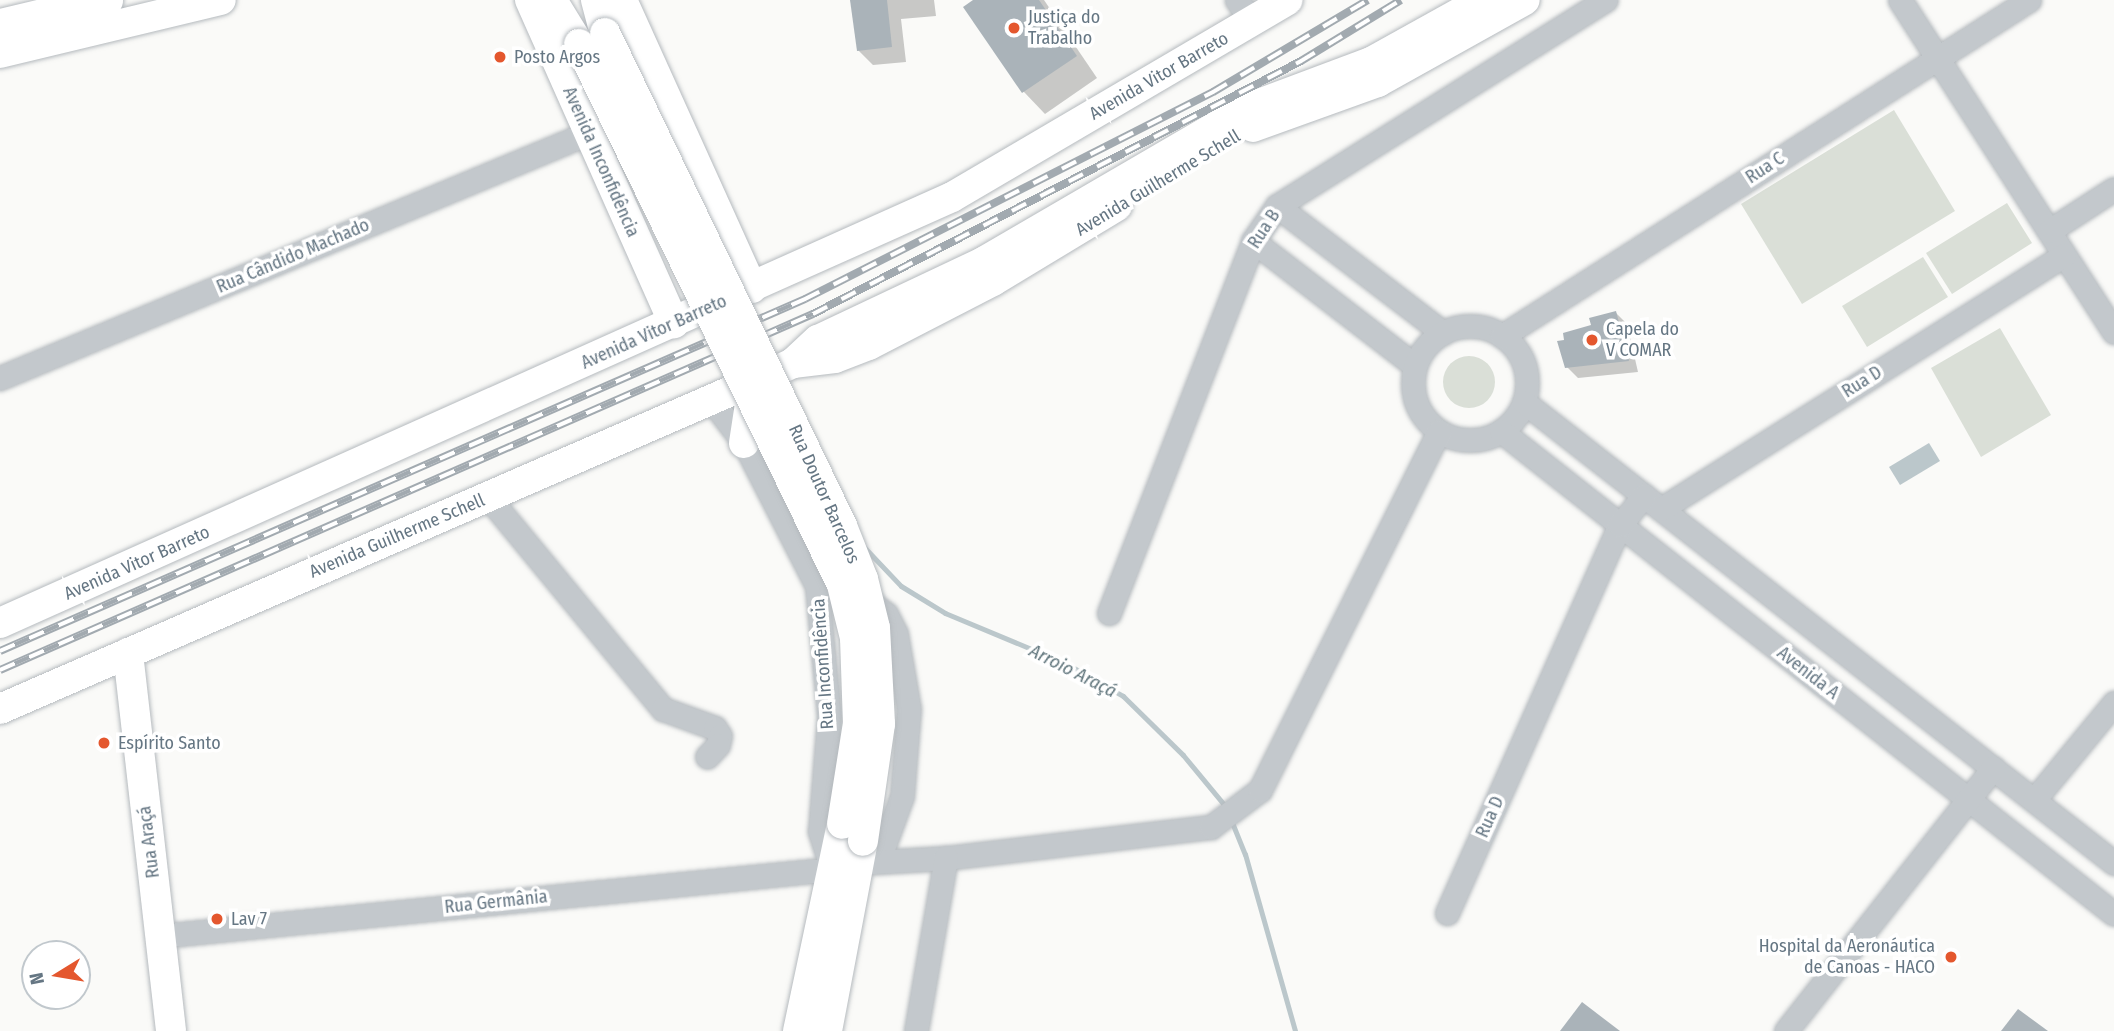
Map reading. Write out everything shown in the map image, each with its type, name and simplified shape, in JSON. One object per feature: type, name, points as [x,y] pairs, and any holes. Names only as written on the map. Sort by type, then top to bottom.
[{"type":"highway","points":[[0,25],[106,0]]},
{"type":"main road","points":[[0,53],[221,0]]},
{"type":"main road","name":"Avenida Inconfidência","points":[[530,0],[586,134],[674,323]]},
{"type":"main road","points":[[552,0],[592,39]]},
{"type":"main road","points":[[592,39],[596,0]]},
{"type":"main road","points":[[622,0],[752,288]]},
{"type":"main road","name":"Avenida Vitor Barreto","points":[[0,622],[952,197],[1245,11],[1288,0]]},
{"type":"main road","name":"Avenida Guilherme Schell","points":[[0,709],[712,401],[793,363],[852,353],[895,317],[985,261],[1248,108],[1371,62],[1483,0]]},
{"type":"main road","name":"Avenida Guilherme Schell","points":[[895,317],[993,281],[1258,124],[1378,82],[1525,0]]},
{"type":"main road","name":"Rua Doutor Barcelos","points":[[592,39],[842,585],[855,638],[858,712],[855,852],[827,1031]]},
{"type":"main road","points":[[744,443],[754,382]]},
{"type":"main road","name":"Rua Araçá","points":[[128,653],[171,1031]]},
{"type":"main road","name":"Rua Doutor Barcelos","points":[[798,1031],[855,852]]},
{"type":"street","name":"Rua B","points":[[1109,613],[1253,241],[1277,206],[1606,0]]},
{"type":"street","points":[[1900,0],[2114,332]]},
{"type":"street","name":"Rua C","points":[[1502,336],[2029,0]]},
{"type":"street","name":"Rua Cândido Machado","points":[[0,378],[586,134]]},
{"type":"street","points":[[2049,231],[2114,189]]},
{"type":"street","points":[[1277,206],[1443,333]]},
{"type":"street","points":[[1253,241],[1414,365],[1419,407],[1439,431],[1470,440],[1501,431],[1524,402],[1524,365],[1502,336],[1473,326],[1443,333],[1414,365]]},
{"type":"street","name":"Rua D","points":[[1447,913],[1620,525],[1652,502],[2064,255]]},
{"type":"street","name":"Rua Inconfidência","points":[[712,401],[744,443],[817,586],[829,716],[820,831],[855,852]]},
{"type":"street","points":[[1524,402],[2114,863]]},
{"type":"street","name":"Rua Germânia","points":[[160,936],[855,852],[946,858],[1211,827],[1254,794],[1439,431]]},
{"type":"street","name":"Avenida A","points":[[1501,431],[2114,914]]},
{"type":"street","points":[[488,497],[663,709],[715,728],[720,736],[718,745],[707,757]]},
{"type":"street","points":[[817,586],[864,598],[886,614],[904,671],[909,709],[902,796],[855,852]]},
{"type":"street","points":[[2034,800],[2114,703]]},
{"type":"street","points":[[1786,1031],[1993,768]]},
{"type":"street","points":[[916,1031],[946,858]]},
{"type":"shaded area","points":[[1894,110],[1955,211],[1802,304],[1741,204]]},
{"type":"shaded area","points":[[2007,203],[2032,243],[1952,294],[1926,253]]},
{"type":"shaded area","points":[[1923,257],[1948,297],[1867,347],[1842,306]]},
{"type":"shaded area","points":[[2000,328],[2051,415],[1981,457],[1931,368]]},
{"type":"shaded area","points":[[1469,356],[1488,363],[1495,382],[1488,401],[1469,408],[1450,401],[1443,382],[1450,363]]},
{"type":"shaded area","points":[[1929,443],[1940,461],[1900,485],[1889,467]]},
{"type":"building","points":[[850,0],[887,0],[892,47],[857,51]]},
{"type":"building","name":"Justiça do Trabalho","points":[[973,0],[1039,0],[1077,56],[1022,93],[963,7]]},
{"type":"building","name":"Capela do V COMAR","points":[[1616,311],[1629,361],[1565,368],[1557,341],[1564,340],[1563,333],[1591,325],[1589,318]]},
{"type":"building","points":[[1582,1002],[1620,1031],[1560,1031]]},
{"type":"building","points":[[2018,1009],[2048,1031],[2001,1031]]},
{"type":"waterway","name":"Arroio Araçá","points":[[863,546],[901,586],[945,613],[1065,663],[1123,696],[1183,755],[1226,807]]},
{"type":"waterway","name":"Arroio Araçá","points":[[1231,820],[1245,854],[1295,1031]]},
{"type":"railway","points":[[0,651],[805,299],[1213,92],[1368,0]]},
{"type":"railway","points":[[0,670],[813,314],[1301,61],[1401,0]]},
{"type":"place","name":"Justiça do Trabalho","points":[[1014,28]]},
{"type":"place","name":"Posto Argos","points":[[500,57]]},
{"type":"place","name":"Capela do V COMAR","points":[[1592,340]]},
{"type":"place","name":"Espírito Santo","points":[[104,743]]},
{"type":"place","name":"Lav 7","points":[[217,919]]},
{"type":"place","name":"Hospital da Aeronáutica de Canoas - HACO","points":[[1951,957]]}]
